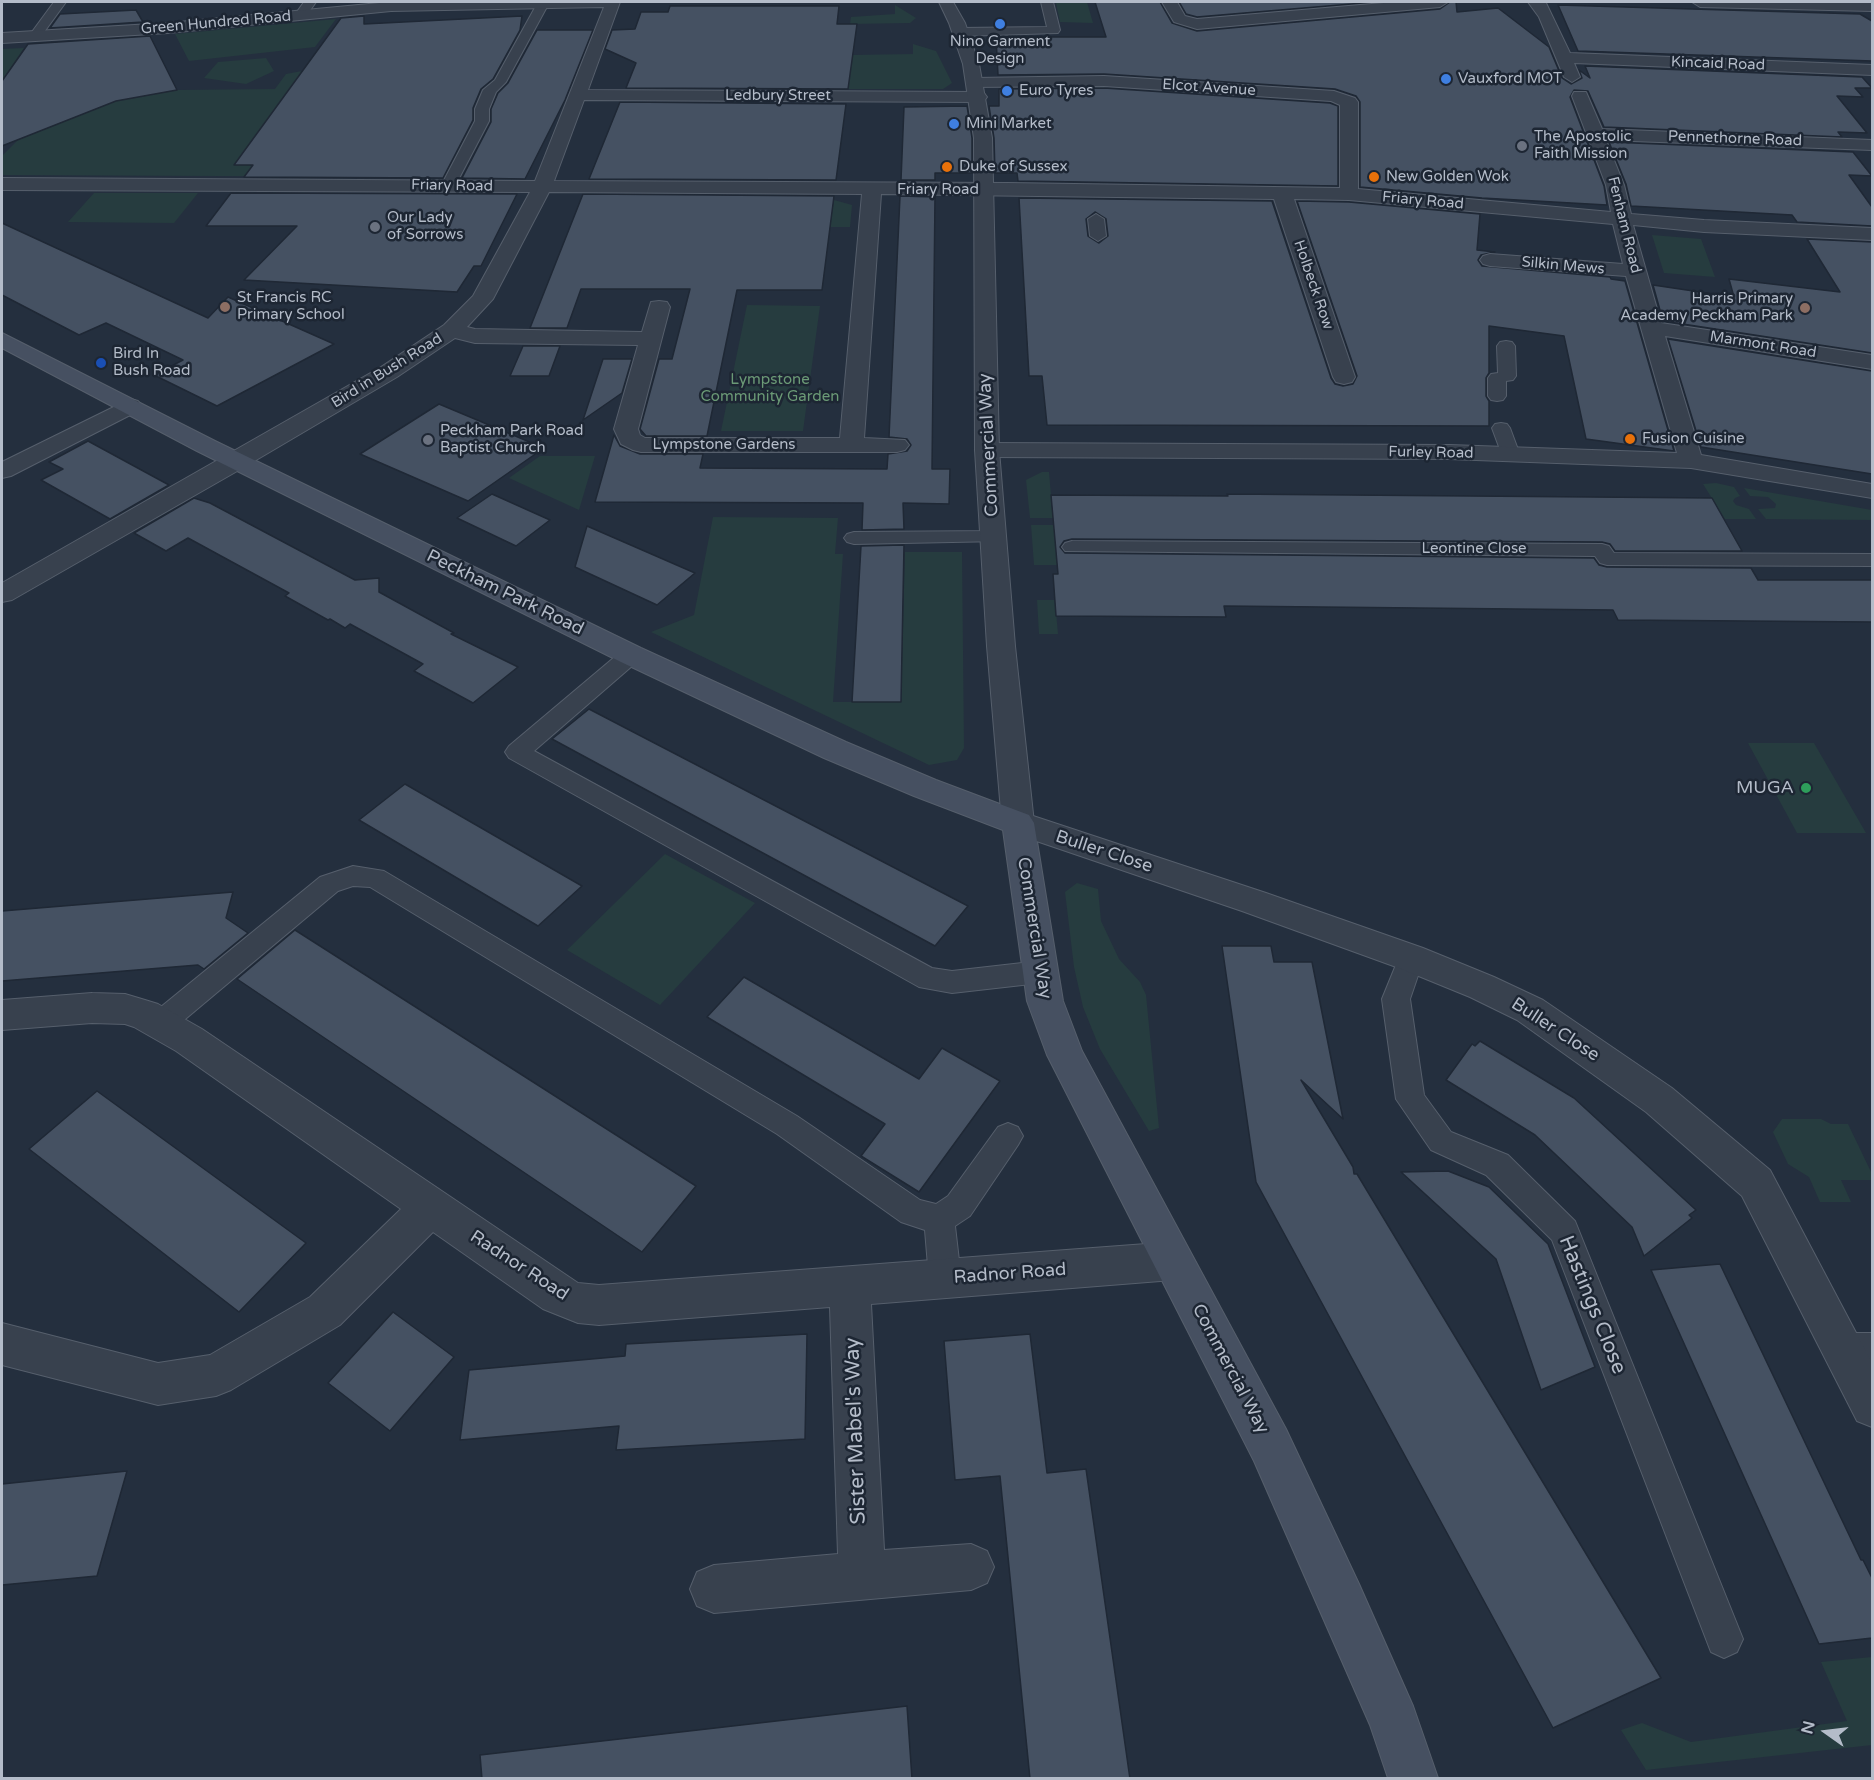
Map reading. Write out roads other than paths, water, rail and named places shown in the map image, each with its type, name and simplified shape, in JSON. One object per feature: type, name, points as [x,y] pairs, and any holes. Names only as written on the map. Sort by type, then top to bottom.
[{"type":"main road","name":"Peckham Park Road","points":[[2,340],[237,461],[631,655],[925,789],[1018,823]]},
{"type":"main road","name":"Commercial Way","points":[[1018,823],[1040,972],[1050,1017],[1065,1055],[1270,1445],[1315,1540],[1395,1724],[1413,1779]]},
{"type":"street","name":"Green Hundred Road","points":[[2,38],[180,27],[427,3],[612,2]]},
{"type":"street","name":"Bird in Bush Road","points":[[2,594],[389,372],[452,330],[482,299],[526,221],[542,188],[612,2]]},
{"type":"street","name":"Commercial Way","points":[[946,2],[960,32],[976,90],[983,138],[987,450],[1018,823]]},
{"type":"street","points":[[1170,2],[1179,19],[1197,24],[1440,2]]},
{"type":"street","name":"Fenham Road","points":[[1535,2],[1541,6],[1547,17],[1597,134],[1615,185],[1629,251],[1691,461]]},
{"type":"street","points":[[1700,2],[1872,6]]},
{"type":"street","points":[[1866,2],[1872,6]]},
{"type":"street","points":[[175,10],[180,27]]},
{"type":"street","name":"Kincaid Road","points":[[1564,58],[1872,70]]},
{"type":"street","name":"Elcot Avenue","points":[[976,90],[1104,81],[1334,96],[1349,102],[1349,194]]},
{"type":"street","name":"Ledbury Street","points":[[578,95],[976,90]]},
{"type":"street","name":"Pennethorne Road","points":[[1597,134],[1872,145]]},
{"type":"street","name":"Friary Road","points":[[2,184],[983,190],[1094,205],[1282,193],[1349,194],[1624,219],[1872,234]]},
{"type":"street","points":[[852,445],[872,190]]},
{"type":"street","name":"Holbeck Row","points":[[1282,193],[1344,377]]},
{"type":"street","name":"Silkin Mews","points":[[1490,260],[1636,272]]},
{"type":"street","name":"Lympstone Gardens","points":[[659,307],[626,429],[629,439],[641,445],[897,445]]},
{"type":"street","name":"Marmont Road","points":[[1653,328],[1872,362]]},
{"type":"street","points":[[452,330],[475,336],[651,339]]},
{"type":"street","points":[[2,471],[130,406]]},
{"type":"street","name":"Furley Road","points":[[987,450],[1449,452],[1691,461],[1872,491]]},
{"type":"street","name":"Buller Close","points":[[1018,823],[1254,902],[1411,958],[1482,987],[1530,1010],[1659,1100],[1755,1183],[1857,1349],[1872,1406]]},
{"type":"street","name":"Radnor Road","points":[[2,1015],[110,1008],[135,1011],[161,1023],[558,1295],[590,1305],[1173,1261]]},
{"type":"street","points":[[2,1344],[158,1384],[216,1375],[325,1311],[431,1207]]},
{"type":"street","name":"Sister Mabel's Way","points":[[850,1286],[862,1575]]},
{"type":"street","points":[[714,1589],[971,1567]]},
{"type":"lane","points":[[35,36],[60,2]]},
{"type":"lane","points":[[300,16],[310,2]]},
{"type":"lane","points":[[960,32],[1054,30],[1047,2]]},
{"type":"lane","points":[[448,186],[482,121],[482,109],[490,90],[500,82],[543,3]]},
{"type":"lane","points":[[1094,205],[1098,236]]},
{"type":"lane","points":[[1497,396],[1497,378],[1507,376],[1506,346]]},
{"type":"lane","points":[[1501,428],[1511,455]]},
{"type":"lane","points":[[854,538],[994,537]]},
{"type":"lane","name":"Leontine Close","points":[[1071,547],[1602,550],[1607,559],[1872,560]]},
{"type":"lane","points":[[631,655],[517,752],[929,979],[952,982],[1040,972]]},
{"type":"lane","points":[[161,1023],[329,884],[352,876],[375,878],[787,1125],[912,1212],[939,1219],[959,1206],[1008,1136]]},
{"type":"lane","name":"Hastings Close","points":[[1411,958],[1396,999],[1410,1099],[1442,1141],[1497,1165],[1564,1231],[1724,1639]]},
{"type":"lane","points":[[939,1219],[945,1278]]},
{"type":"place","name":"Nino Garment Design","points":[[1000,24]]},
{"type":"place","name":"Vauxford MOT","points":[[1446,79]]},
{"type":"place","name":"Euro Tyres","points":[[1007,91]]},
{"type":"place","name":"Mini Market","points":[[954,124]]},
{"type":"place","name":"The Apostolic Faith Mission","points":[[1522,146]]},
{"type":"place","name":"Duke of Sussex","points":[[947,167]]},
{"type":"place","name":"New Golden Wok","points":[[1374,177]]},
{"type":"place","name":"Our Lady of Sorrows","points":[[375,227]]},
{"type":"place","name":"St Francis RC Primary School","points":[[225,307]]},
{"type":"place","name":"Harris Primary Academy Peckham Park","points":[[1805,308]]},
{"type":"place","name":"Bird In Bush Road","points":[[101,363]]},
{"type":"place","name":"Fusion Cuisine","points":[[1630,439]]},
{"type":"place","name":"Peckham Park Road Baptist Church","points":[[428,440]]},
{"type":"place","name":"MUGA","points":[[1806,788]]},
{"type":"park label","name":"Lympstone Community Garden","points":[[770,388]]}]
